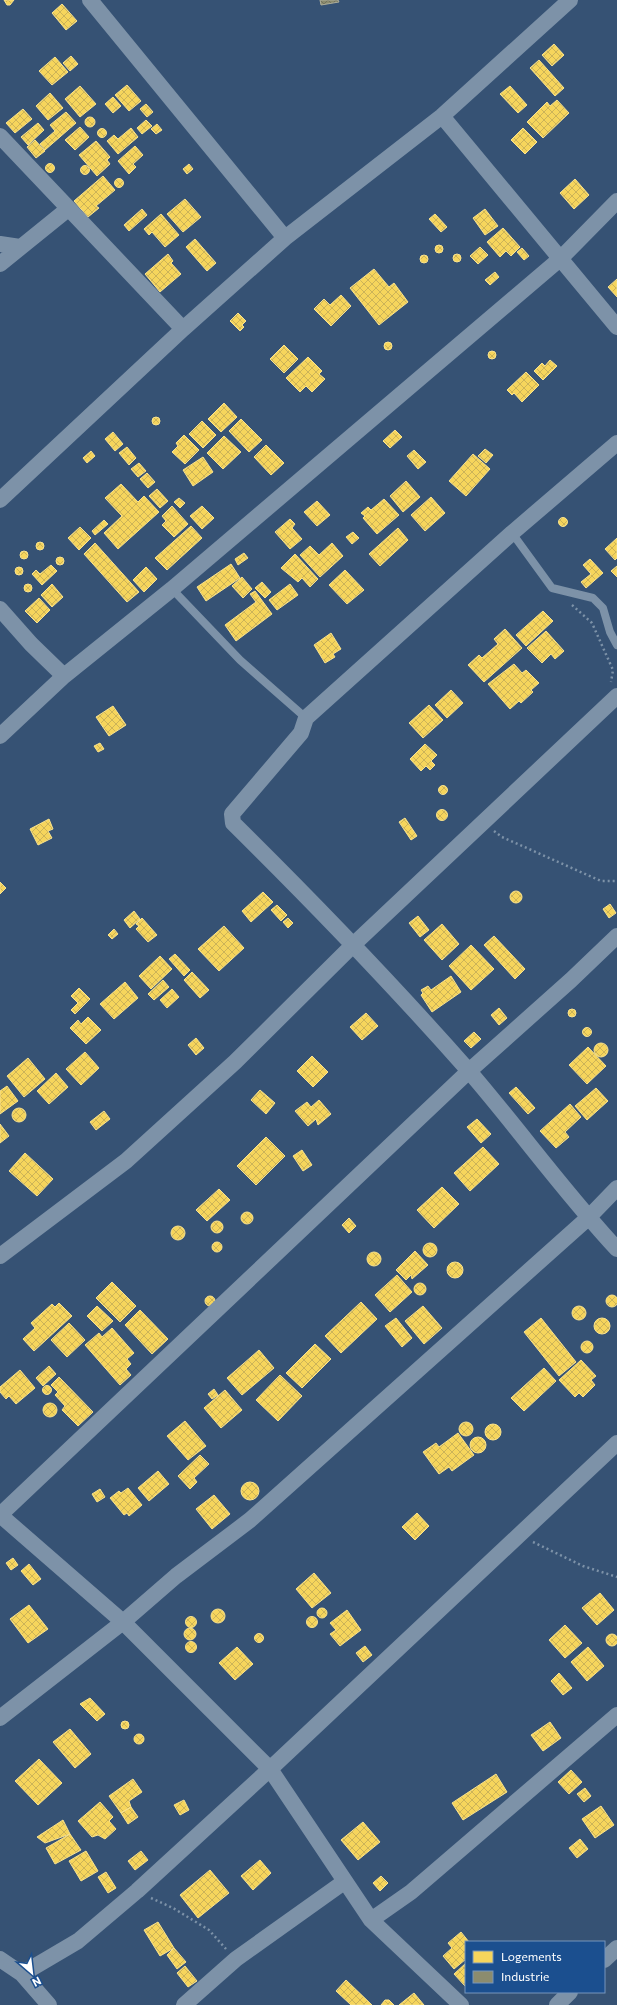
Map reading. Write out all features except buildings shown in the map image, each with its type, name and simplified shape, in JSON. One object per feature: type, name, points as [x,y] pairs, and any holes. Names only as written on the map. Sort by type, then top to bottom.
[{"type":"street","points":[[90,0],[285,238]]},
{"type":"street","points":[[0,500],[183,329],[285,238],[442,116],[570,0]]},
{"type":"street","points":[[442,116],[617,327]]},
{"type":"street","points":[[0,136],[183,329]]},
{"type":"street","points":[[0,736],[64,676],[172,589],[560,259],[617,201]]},
{"type":"street","points":[[0,264],[68,209]]},
{"type":"street","points":[[0,244],[20,247]]},
{"type":"street","points":[[617,443],[512,533],[306,718],[301,733],[232,814],[233,823],[354,944],[469,1071],[588,1218],[617,1249]]},
{"type":"street","points":[[0,609],[31,644],[64,676]]},
{"type":"street","points":[[0,1256],[126,1161],[235,1062],[354,944],[613,701]]},
{"type":"street","points":[[462,2005],[371,1920],[344,1882],[270,1769],[123,1622],[0,1515],[469,1071],[571,980],[617,936]]},
{"type":"street","points":[[0,1718],[123,1622],[176,1576],[250,1520],[588,1218],[617,1188]]},
{"type":"street","points":[[22,1974],[78,1941],[137,1891],[270,1769],[617,1443]]},
{"type":"street","points":[[371,1920],[411,1892],[617,1715]]},
{"type":"street","points":[[184,2005],[236,1959],[344,1882]]},
{"type":"street","points":[[605,1959],[617,1948]]},
{"type":"street","points":[[0,1959],[22,1974],[49,2005]]},
{"type":"street","points":[[557,2005],[569,1993]]},
{"type":"lane","points":[[512,533],[552,588],[593,598],[603,608],[610,632],[617,645]]},
{"type":"lane","points":[[172,589],[240,660],[306,718]]},
{"type":"path","points":[[552,588],[592,623],[613,670],[613,701]]},
{"type":"path","points":[[483,822],[502,837],[601,881],[617,881]]},
{"type":"path","points":[[520,1535],[583,1566],[617,1577]]},
{"type":"path","points":[[137,1891],[172,1908],[209,1930],[236,1959]]}]
